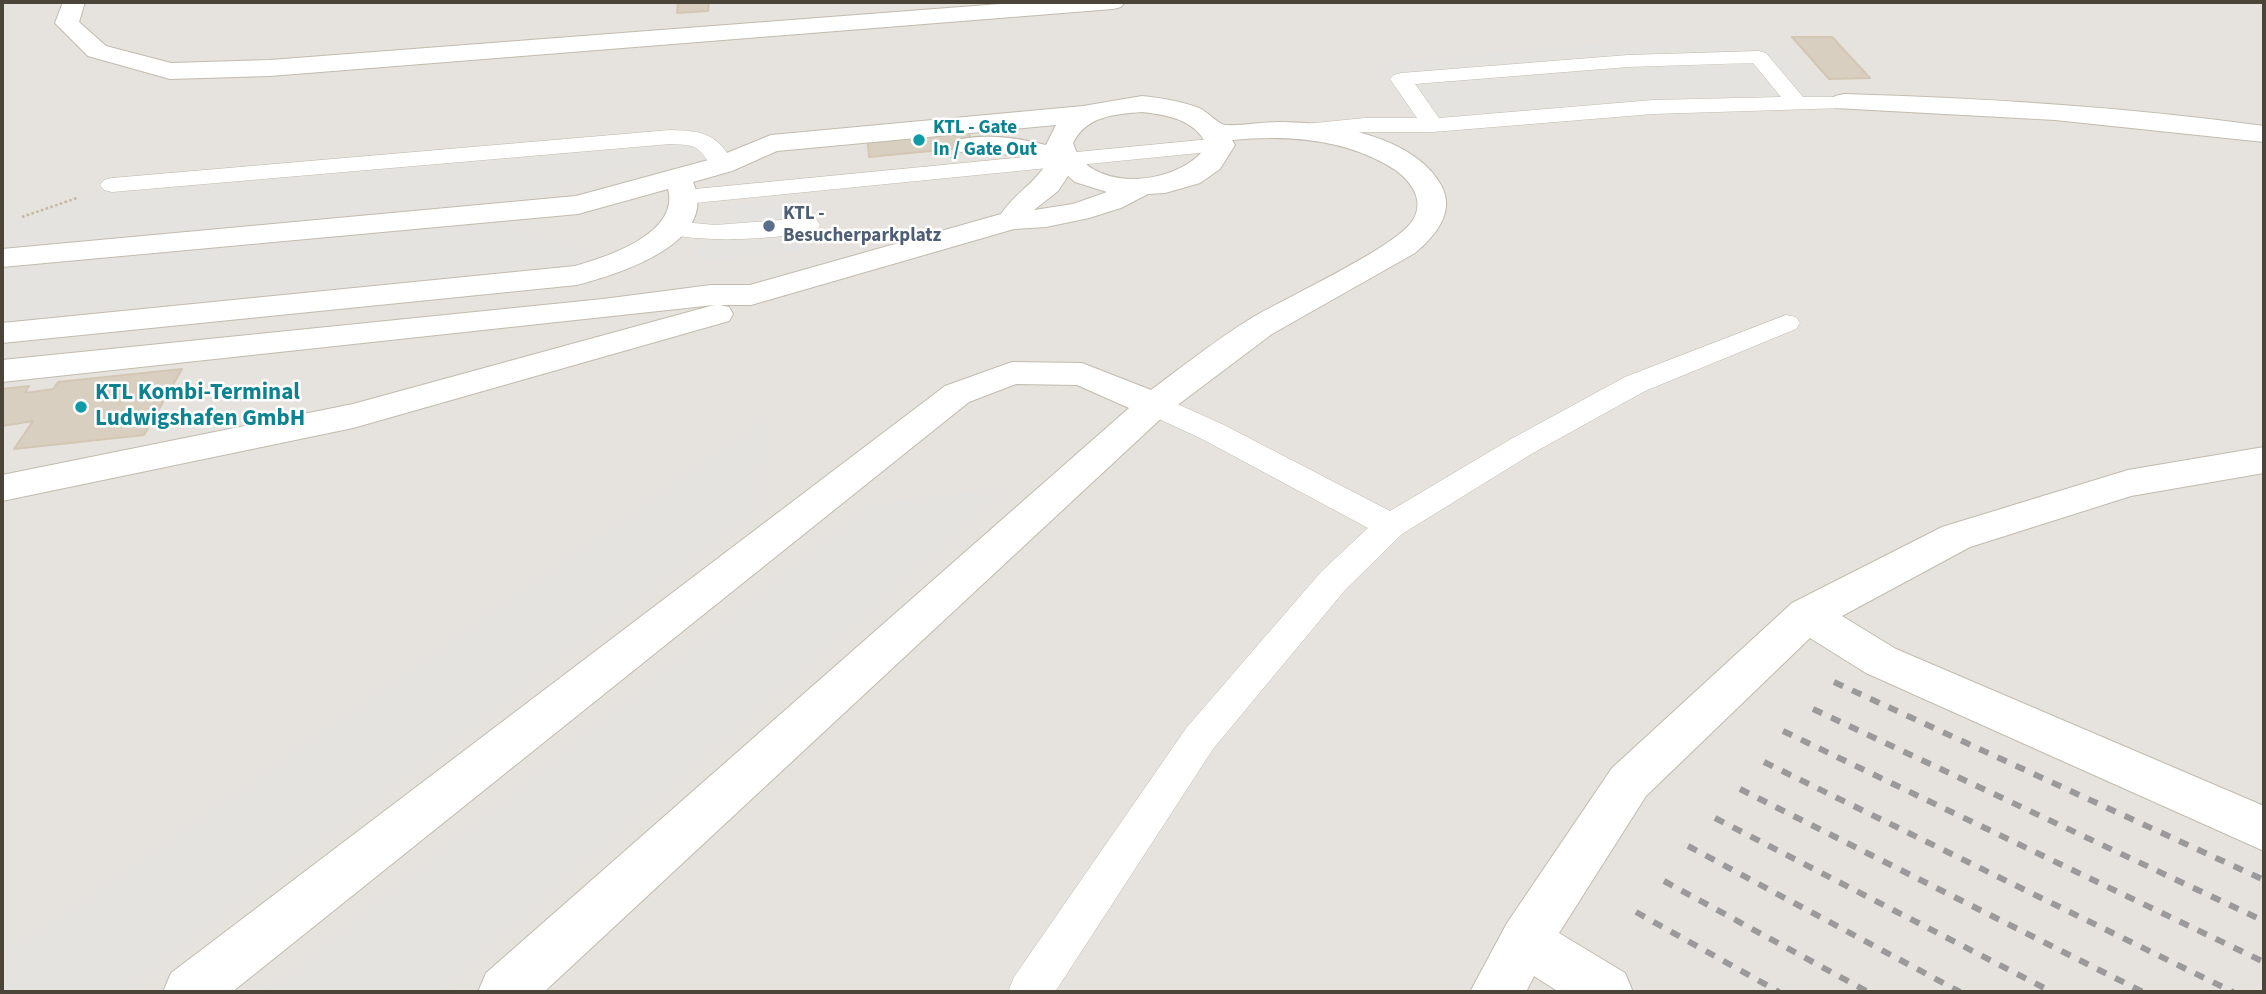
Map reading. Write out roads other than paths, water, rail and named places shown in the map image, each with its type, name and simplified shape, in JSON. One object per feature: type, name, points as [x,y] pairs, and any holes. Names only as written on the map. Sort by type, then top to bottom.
[{"type":"street","points":[[74,2],[67,23],[97,51],[170,71],[270,68],[1113,2]]},
{"type":"street","points":[[1844,102],[1954,104],[2150,119],[2264,134]]},
{"type":"street","points":[[2,258],[578,205],[681,188],[722,165],[771,143],[1086,114],[1122,105],[1162,106],[1197,116],[1219,139],[1218,155],[1211,165],[1182,181],[1140,187],[1093,179],[1075,170],[1064,159],[1059,143],[1062,135],[1075,120],[1086,114]]},
{"type":"street","points":[[505,992],[1154,405],[1260,327],[1404,246],[1419,233],[1431,215],[1432,199],[1425,183],[1401,159],[1348,138],[1305,131],[1219,139]]},
{"type":"street","points":[[722,165],[768,164],[985,144],[1021,147],[1064,159]]},
{"type":"street","points":[[1012,220],[1021,206],[1048,185],[1064,159]]},
{"type":"street","points":[[2,371],[603,309],[711,295],[751,295],[1012,220],[1045,220],[1117,200],[1140,187]]},
{"type":"street","points":[[2,333],[577,275],[624,261],[649,247],[673,228],[681,214],[681,188]]},
{"type":"street","points":[[2,488],[353,415],[726,311],[751,295]]},
{"type":"street","points":[[190,992],[957,394],[1012,373],[1082,374],[1154,405]]},
{"type":"street","points":[[1497,992],[1525,941],[1629,782],[1807,615],[1956,537],[2128,482],[2264,460]]},
{"type":"street","points":[[2,468],[62,474]]},
{"type":"street","points":[[1807,615],[1881,661],[2264,829]]},
{"type":"street","points":[[1525,941],[1606,992]]},
{"type":"lane","points":[[1433,125],[1401,79],[1628,61],[1759,57],[1796,102]]},
{"type":"lane","points":[[1305,131],[1366,125],[1433,125],[1653,107],[1844,102]]},
{"type":"lane","points":[[112,185],[670,137],[705,141],[715,148],[722,165]]},
{"type":"lane","points":[[681,188],[1064,159],[1219,139]]},
{"type":"lane","points":[[673,228],[715,232],[808,225]]},
{"type":"lane","points":[[1030,992],[1200,738],[1333,581],[1391,526],[1522,446],[1635,384],[1786,323]]},
{"type":"lane","points":[[1154,405],[1213,432],[1391,526]]},
{"type":"railway","points":[[1834,682],[2264,880]]},
{"type":"railway","points":[[1813,709],[2264,921]]},
{"type":"railway","points":[[1783,731],[2264,962]]},
{"type":"railway","points":[[1764,762],[2233,992]]},
{"type":"railway","points":[[1740,789],[2143,992]]},
{"type":"railway","points":[[1715,818],[2052,992]]},
{"type":"railway","points":[[1688,846],[1960,992]]},
{"type":"railway","points":[[1664,881],[1868,992]]},
{"type":"railway","points":[[1636,912],[1779,992]]},
{"type":"place","name":"KTL - Gate In / Gate Out","points":[[919,140]]},
{"type":"place","name":"KTL - Besucherparkplatz","points":[[769,226]]},
{"type":"place","name":"KTL Kombi-Terminal Ludwigshafen GmbH","points":[[81,407]]}]
